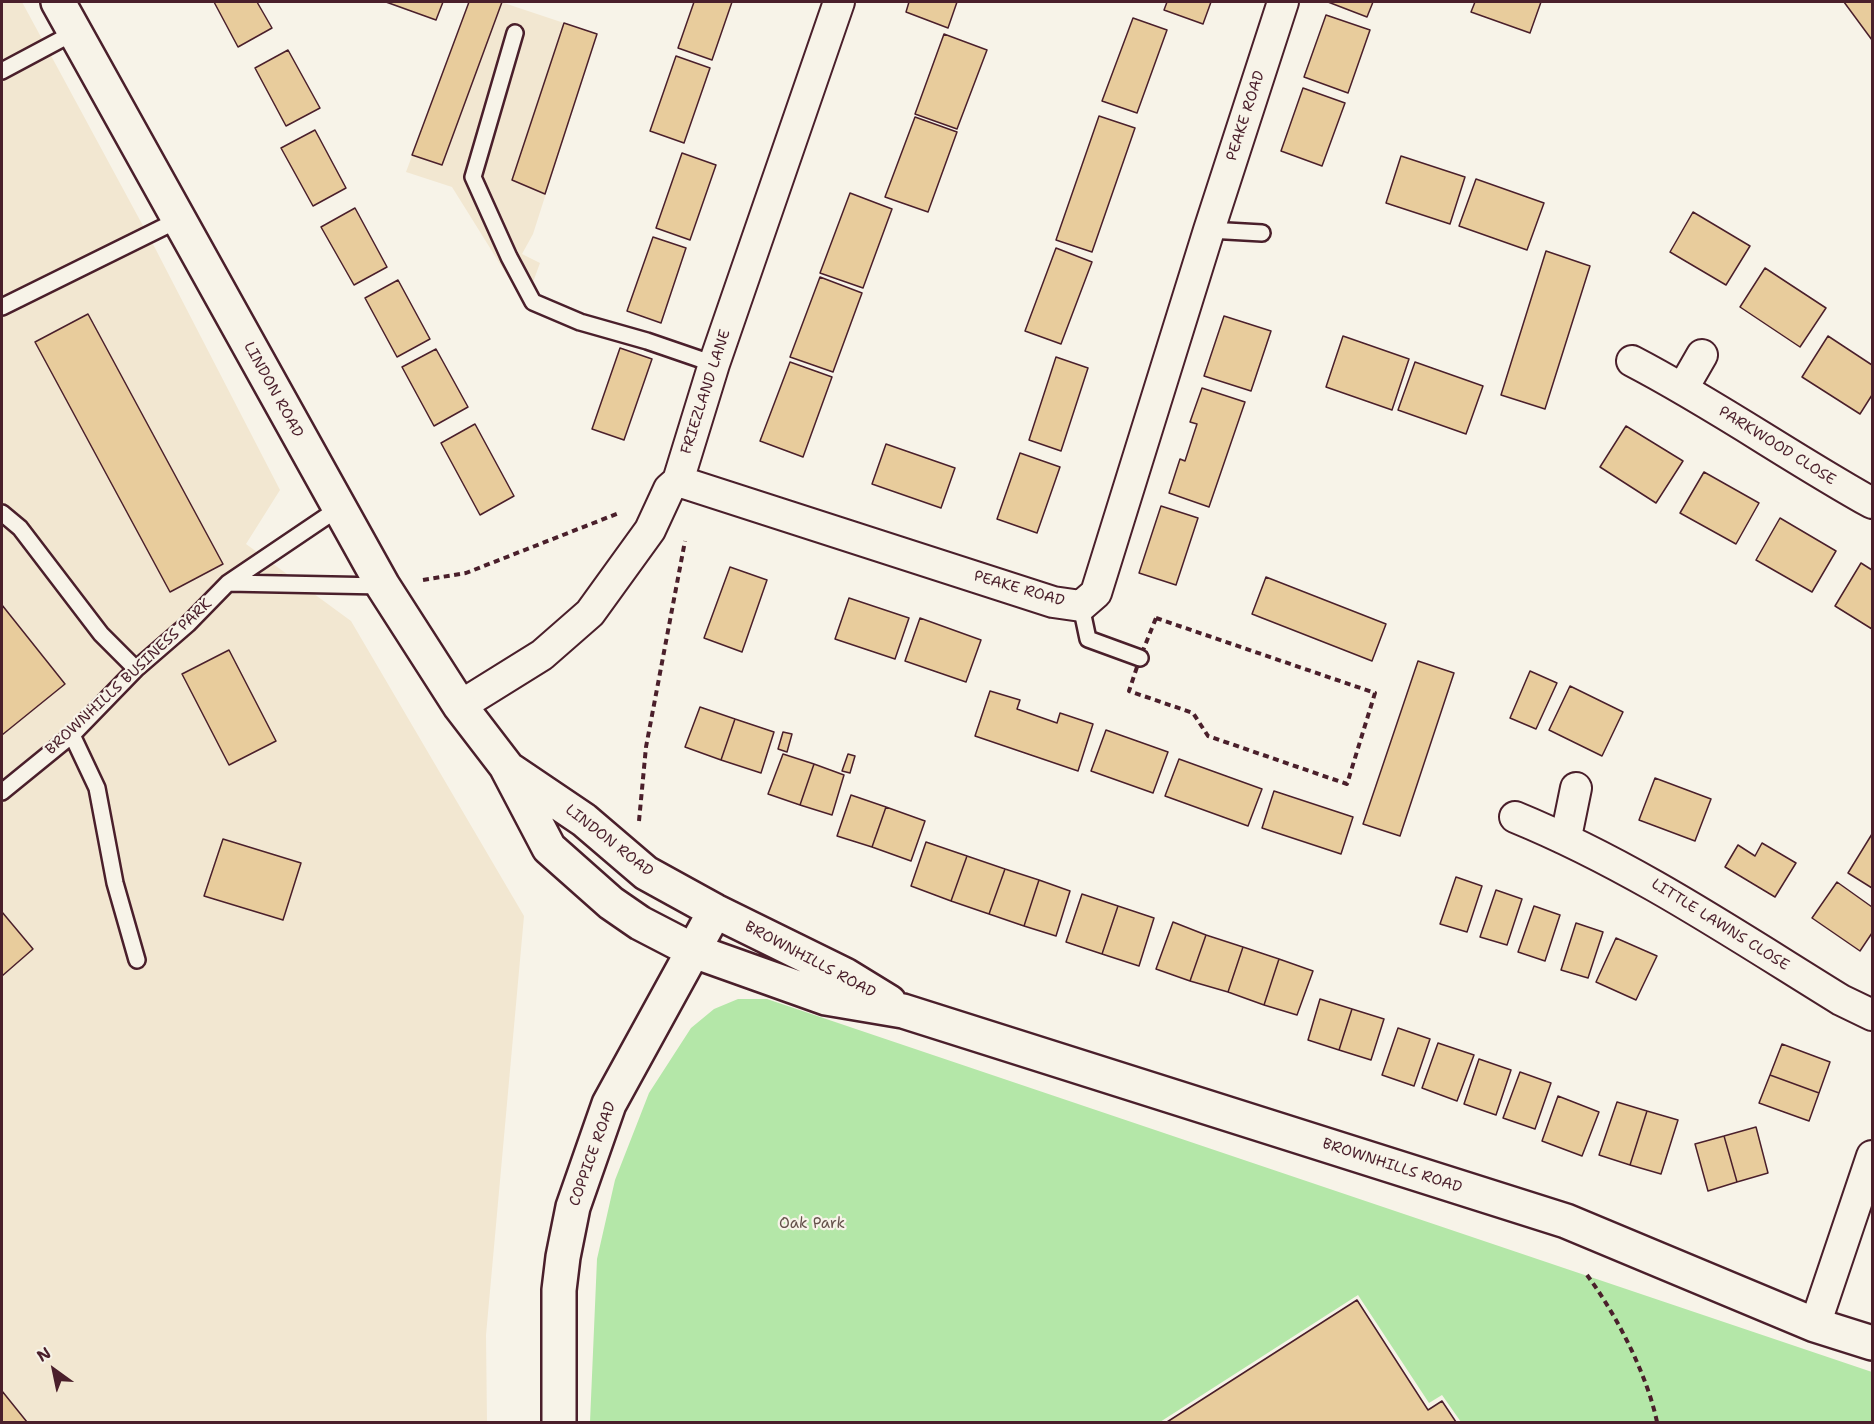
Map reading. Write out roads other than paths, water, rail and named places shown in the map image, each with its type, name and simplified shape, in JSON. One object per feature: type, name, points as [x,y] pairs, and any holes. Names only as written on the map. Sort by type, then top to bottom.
[{"type":"main road","name":"LINDON ROAD","points":[[58,2],[383,586],[460,706],[506,766],[549,848],[599,894],[621,910],[640,923],[694,951]]},
{"type":"main road","name":"LINDON ROAD","points":[[506,766],[584,820],[646,873],[715,911]]},
{"type":"main road","name":"COPPICE ROAD","points":[[559,1422],[559,1290],[573,1207],[609,1104],[715,911]]},
{"type":"main road","name":"BROWNHILLS ROAD","points":[[715,911],[844,975],[903,1011]]},
{"type":"main road","name":"BROWNHILLS ROAD","points":[[694,951],[826,998],[903,1011],[1566,1221],[1815,1325],[1872,1343]]},
{"type":"street","name":"FRIEZLAND LANE","points":[[460,706],[542,655],[590,613],[650,530],[674,485],[839,2]]},
{"type":"street","name":"PEAKE ROAD","points":[[674,485],[1053,602],[1081,606],[1096,593],[1283,2]]},
{"type":"street","points":[[1683,388],[1702,355]]},
{"type":"street","name":"PARKWOOD CLOSE","points":[[1632,361],[1683,388],[1828,478],[1872,502]]},
{"type":"street","points":[[1566,837],[1576,789]]},
{"type":"street","name":"LITTLE LAWNS CLOSE","points":[[1515,816],[1566,837],[1652,883],[1841,1000],[1872,1015]]},
{"type":"street","points":[[1815,1325],[1872,1156]]},
{"type":"lane","points":[[2,71],[75,32]]},
{"type":"lane","points":[[515,33],[473,177],[509,257],[533,302],[580,322],[647,341],[714,364]]},
{"type":"lane","points":[[2,308],[178,220]]},
{"type":"lane","points":[[1209,230],[1262,233]]},
{"type":"lane","name":"BROWNHILLS BUSINESS PARK","points":[[2,792],[72,735],[136,669],[188,624],[228,583],[339,508]]},
{"type":"lane","points":[[2,513],[20,528],[101,634],[136,669]]},
{"type":"lane","points":[[228,583],[383,586]]},
{"type":"lane","points":[[1081,606],[1088,639],[1140,658]]},
{"type":"lane","points":[[72,735],[98,788],[115,883],[137,960]]},
{"type":"park label","name":"Oak Park","points":[[812,1224]]}]
